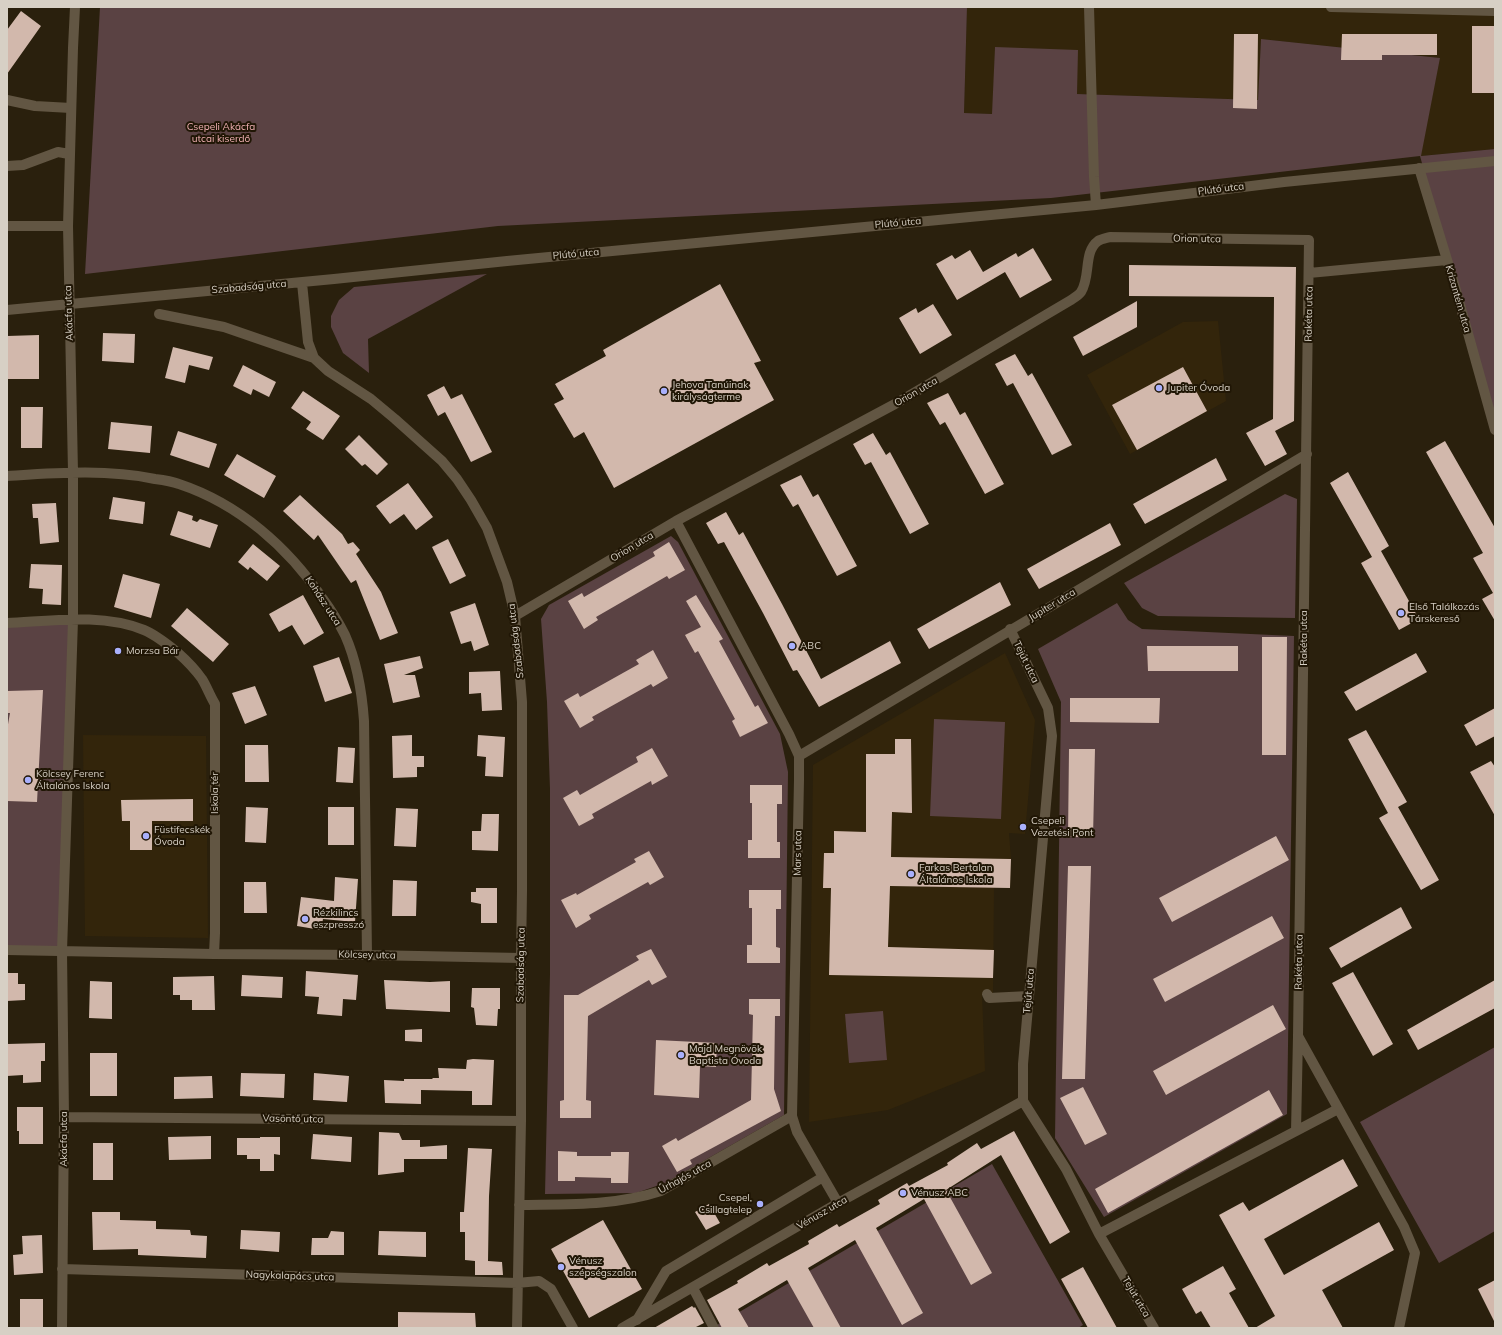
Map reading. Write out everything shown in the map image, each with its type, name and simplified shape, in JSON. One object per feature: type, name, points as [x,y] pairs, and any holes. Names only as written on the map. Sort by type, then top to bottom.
[{"type":"street","name":"Akácfa utca","points":[[73,620],[73,472],[68,226],[69,154],[75,7]]},
{"type":"street","points":[[1089,7],[1096,205]]},
{"type":"street","points":[[1331,7],[1495,11]]},
{"type":"street","points":[[7,100],[35,106],[71,108]]},
{"type":"street","points":[[7,166],[23,165],[58,152],[69,154]]},
{"type":"street","name":"Plútó utca","points":[[302,283],[515,260],[1096,205],[1284,182],[1495,161]]},
{"type":"street","name":"Krizantém utca","points":[[1419,168],[1452,276],[1495,430]]},
{"type":"street","points":[[7,226],[68,226]]},
{"type":"street","name":"Orion utca","points":[[515,616],[676,521],[895,404],[1072,300],[1081,292],[1088,274],[1088,258],[1092,248],[1099,241],[1110,237],[1309,240]]},
{"type":"street","name":"Rakéta utca","points":[[1296,1131],[1309,240]]},
{"type":"street","points":[[1309,273],[1447,260]]},
{"type":"street","name":"Szabadság utca","points":[[7,310],[69,303],[302,283],[308,342],[314,358],[328,371],[371,399],[442,461],[457,479],[487,528],[507,582],[515,616],[522,702],[521,1122],[517,1328]]},
{"type":"street","points":[[159,314],[224,328],[314,358]]},
{"type":"street","name":"Jupiter utca","points":[[799,756],[1010,629],[1307,454]]},
{"type":"street","name":"Kohász utca","points":[[7,476],[73,472],[110,473],[142,476],[178,484],[212,498],[243,516],[277,544],[309,578],[345,635],[362,695],[364,721],[367,955]]},
{"type":"street","name":"Mars utca","points":[[676,521],[790,734],[799,756],[792,1116],[797,1132],[838,1203]]},
{"type":"street","points":[[62,951],[73,620]]},
{"type":"street","name":"Iskola tér","points":[[7,623],[73,620],[105,621],[125,624],[145,630],[167,644],[187,662],[202,679],[215,704],[216,933],[214,954]]},
{"type":"street","name":"Tejút utca","points":[[1010,629],[1048,708],[1052,736],[1023,1064],[1024,1101],[1066,1169],[1099,1234],[1154,1328]]},
{"type":"street","points":[[7,950],[214,954]]},
{"type":"street","name":"Akácfa utca","points":[[62,951],[64,1117],[62,1328]]},
{"type":"street","name":"Kölcsey utca","points":[[214,954],[521,958]]},
{"type":"street","points":[[987,994],[989,998],[1029,996]]},
{"type":"street","name":"Rakéta utca","points":[[1298,1036],[1404,1227],[1415,1253],[1399,1328]]},
{"type":"street","name":"Vénusz utca","points":[[622,1328],[838,1203],[1024,1101]]},
{"type":"street","points":[[1099,1234],[1338,1109]]},
{"type":"street","name":"Űrhajós utca","points":[[519,1205],[616,1202],[641,1198],[661,1191],[792,1116]]},
{"type":"street","name":"Vasöntő utca","points":[[64,1117],[521,1122]]},
{"type":"street","points":[[636,1321],[666,1271],[823,1177]]},
{"type":"street","name":"Nagykalapács utca","points":[[62,1269],[517,1283],[539,1281],[551,1289],[573,1328]]},
{"type":"street","points":[[693,1288],[714,1328]]},
{"type":"shaded area","points":[[967,7],[1495,7],[1495,149],[1420,156],[1440,58],[1261,39],[1259,100],[1077,94],[995,47],[993,114],[964,113]]},
{"type":"shaded area","name":"Jupiter Óvoda","points":[[1218,321],[1226,401],[1130,454],[1087,375],[1183,322]]},
{"type":"shaded area","name":"Farkas Bertalan Általános Iskola","points":[[1005,653],[1035,720],[1025,834],[1009,833],[1011,859],[1010,888],[994,888],[993,994],[982,994],[985,1071],[888,1110],[809,1122],[813,765]]},
{"type":"shaded area","name":"Füstifecskék Óvoda","points":[[83,735],[206,736],[208,938],[85,936]]},
{"type":"green space","name":"Csepeli Akácfa utcai kiserdő","points":[[100,7],[967,7],[964,113],[992,114],[995,47],[1078,50],[1077,94],[1258,100],[1261,39],[1440,58],[1421,156],[1495,149],[1495,429],[1420,156],[1051,198],[498,226],[85,274]]},
{"type":"green space","points":[[487,274],[368,339],[369,373],[343,353],[331,327],[331,316],[339,300],[354,287]]},
{"type":"green space","points":[[1285,494],[1297,499],[1295,618],[1158,616],[1142,608],[1124,583]]},
{"type":"green space","points":[[671,536],[678,542],[780,734],[788,772],[784,1115],[665,1183],[636,1193],[545,1194],[550,974],[550,789],[547,702],[541,619],[549,605]]},
{"type":"green space","points":[[1117,603],[1128,620],[1142,629],[1294,636],[1287,1114],[1104,1217],[1055,1138],[1061,702],[1038,649]]},
{"type":"green space","points":[[73,620],[62,951],[7,950],[7,623]]},
{"type":"green space","points":[[934,719],[1005,722],[1001,819],[930,816]]},
{"type":"green space","points":[[883,1011],[887,1060],[849,1063],[845,1014]]},
{"type":"green space","points":[[1495,1047],[1495,1231],[1439,1263],[1360,1122]]},
{"type":"green space","points":[[992,1164],[1083,1325],[1078,1328],[712,1328]]},
{"type":"building","points":[[21,11],[41,26],[7,74],[7,30]]},
{"type":"building","points":[[1472,26],[1495,26],[1495,93],[1472,93]]},
{"type":"building","points":[[1234,34],[1258,34],[1257,109],[1233,108]]},
{"type":"building","points":[[1342,34],[1437,34],[1437,55],[1382,55],[1382,60],[1341,60]]},
{"type":"building","points":[[1033,248],[1052,280],[1020,298],[1005,272],[957,300],[936,264],[952,255],[955,259],[970,250],[983,272],[1016,253],[1018,257]]},
{"type":"building","points":[[1129,265],[1296,267],[1294,421],[1275,431],[1287,454],[1265,466],[1246,433],[1273,419],[1274,297],[1129,296]]},
{"type":"building","name":"Jehova Tanúinak királyságterme","points":[[720,284],[761,361],[754,363],[774,400],[614,488],[584,432],[574,438],[554,404],[564,399],[555,384],[606,356],[603,350]]},
{"type":"building","points":[[1137,301],[1137,327],[1083,356],[1073,337]]},
{"type":"building","points":[[933,304],[952,335],[920,354],[899,318],[916,308],[918,313]]},
{"type":"building","points":[[103,333],[135,334],[134,363],[102,361]]},
{"type":"building","points":[[39,335],[39,379],[7,379],[7,336]]},
{"type":"building","points":[[173,347],[213,357],[209,370],[189,365],[185,383],[165,378]]},
{"type":"building","points":[[1015,354],[1028,376],[1032,373],[1072,445],[1052,455],[1013,383],[1007,386],[995,364]]},
{"type":"building","points":[[243,365],[276,382],[269,397],[253,389],[251,395],[233,386]]},
{"type":"building","points":[[1183,367],[1207,411],[1137,450],[1112,405]]},
{"type":"building","points":[[444,386],[451,399],[462,394],[492,452],[471,462],[445,412],[438,416],[427,395]]},
{"type":"building","points":[[303,391],[340,416],[323,440],[306,429],[311,422],[291,408]]},
{"type":"building","points":[[948,393],[960,415],[965,412],[1004,484],[985,494],[945,422],[940,425],[927,403]]},
{"type":"building","points":[[21,407],[43,407],[42,448],[21,448]]},
{"type":"building","points":[[111,422],[152,426],[150,453],[108,449]]},
{"type":"building","points":[[178,431],[217,444],[209,468],[170,455]]},
{"type":"building","points":[[873,433],[886,455],[890,452],[929,524],[910,534],[871,462],[865,465],[853,444]]},
{"type":"building","points":[[359,435],[388,464],[377,475],[365,464],[362,466],[345,449]]},
{"type":"building","points":[[1445,441],[1495,528],[1495,621],[1482,599],[1493,593],[1473,558],[1483,553],[1426,452]]},
{"type":"building","points":[[237,454],[276,476],[264,498],[224,475]]},
{"type":"building","points":[[1216,458],[1227,480],[1145,524],[1133,504]]},
{"type":"building","points":[[1348,472],[1389,546],[1381,551],[1419,619],[1399,630],[1361,563],[1372,557],[1330,483]]},
{"type":"building","points":[[801,475],[813,497],[818,494],[857,566],[837,576],[798,504],[793,507],[780,485]]},
{"type":"building","points":[[408,483],[433,517],[416,530],[404,514],[390,524],[376,506]]},
{"type":"building","points":[[300,495],[342,534],[348,544],[353,542],[360,550],[356,554],[381,592],[398,633],[380,640],[356,580],[351,583],[318,535],[314,540],[283,511]]},
{"type":"building","points":[[113,497],[145,502],[143,524],[109,519]]},
{"type":"building","points":[[56,503],[59,542],[40,544],[38,518],[33,518],[32,504]]},
{"type":"building","points":[[178,511],[193,516],[192,520],[197,522],[200,519],[218,525],[210,548],[170,535]]},
{"type":"building","points":[[726,512],[739,535],[743,532],[821,679],[890,641],[901,663],[819,707],[797,670],[793,671],[724,542],[718,544],[706,523]]},
{"type":"building","points":[[1110,523],[1121,545],[1039,589],[1027,569]]},
{"type":"building","points":[[448,539],[466,576],[450,584],[432,547]]},
{"type":"building","points":[[669,542],[685,570],[669,579],[667,576],[596,617],[598,620],[584,629],[568,601],[582,593],[584,597],[655,556],[653,552]]},
{"type":"building","points":[[253,544],[280,566],[267,581],[250,567],[248,570],[238,562]]},
{"type":"building","points":[[31,564],[62,565],[61,605],[42,604],[43,589],[29,588]]},
{"type":"building","points":[[123,574],[160,584],[151,618],[114,607]]},
{"type":"building","points":[[1000,582],[1011,605],[929,649],[917,629]]},
{"type":"building","points":[[303,595],[324,633],[304,645],[292,625],[279,632],[269,614]]},
{"type":"building","points":[[696,595],[723,639],[719,641],[755,707],[758,705],[768,723],[740,737],[732,721],[735,719],[698,651],[695,653],[685,635],[701,627],[686,601]]},
{"type":"building","points":[[475,603],[489,645],[474,651],[471,641],[461,644],[450,612]]},
{"type":"building","points":[[187,608],[229,644],[213,662],[171,626]]},
{"type":"building","points":[[1262,637],[1287,637],[1286,755],[1262,755]]},
{"type":"building","points":[[1147,646],[1238,646],[1238,671],[1148,671]]},
{"type":"building","points":[[653,650],[668,678],[653,687],[651,684],[592,717],[594,720],[580,728],[564,701],[578,693],[580,697],[639,664],[636,660]]},
{"type":"building","points":[[1416,653],[1427,672],[1356,711],[1344,692]]},
{"type":"building","points":[[420,656],[423,668],[404,675],[415,675],[420,697],[393,703],[384,664]]},
{"type":"building","points":[[339,657],[352,693],[325,702],[313,666]]},
{"type":"building","points":[[500,671],[502,710],[482,711],[481,693],[469,694],[469,672]]},
{"type":"building","points":[[255,686],[267,715],[245,724],[232,693]]},
{"type":"building","points":[[43,690],[37,802],[7,801],[7,730],[10,713],[7,713],[7,691]]},
{"type":"building","points":[[1070,698],[1160,698],[1159,723],[1070,722]]},
{"type":"building","points":[[1495,708],[1495,736],[1476,746],[1464,725]]},
{"type":"building","points":[[1366,730],[1407,802],[1398,807],[1439,880],[1421,890],[1379,818],[1388,813],[1348,739]]},
{"type":"building","points":[[412,735],[412,756],[424,756],[424,767],[417,767],[417,777],[393,778],[392,736]]},
{"type":"building","points":[[478,735],[505,737],[503,777],[485,776],[486,757],[477,756]]},
{"type":"building","points":[[895,739],[911,739],[912,813],[892,812],[891,857],[1011,859],[1010,888],[890,886],[888,947],[994,950],[993,978],[829,975],[831,888],[823,888],[824,853],[834,853],[834,831],[866,832],[866,754],[895,754]]},
{"type":"building","points":[[245,745],[268,745],[269,782],[245,782]]},
{"type":"building","points":[[338,747],[355,748],[353,783],[336,782]]},
{"type":"building","points":[[652,748],[668,776],[652,785],[651,781],[592,814],[594,818],[579,826],[563,798],[577,790],[580,795],[638,762],[636,757]]},
{"type":"building","points":[[1069,749],[1095,749],[1093,837],[1068,837]]},
{"type":"building","points":[[1491,761],[1495,767],[1495,816],[1470,772]]},
{"type":"building","points":[[750,785],[782,785],[782,804],[777,804],[777,842],[780,842],[780,858],[748,858],[748,840],[752,840],[752,803],[750,803]]},
{"type":"building","points":[[193,799],[193,821],[152,821],[152,850],[130,850],[130,821],[122,821],[121,800]]},
{"type":"building","points":[[246,807],[268,808],[266,843],[245,842]]},
{"type":"building","points":[[328,807],[354,807],[354,845],[328,845]]},
{"type":"building","points":[[396,808],[418,809],[416,847],[394,846]]},
{"type":"building","points":[[482,814],[499,814],[498,851],[472,850],[472,831],[481,831]]},
{"type":"building","points":[[1276,836],[1289,860],[1172,922],[1159,898]]},
{"type":"building","points":[[649,851],[664,877],[650,885],[648,882],[589,915],[591,919],[576,928],[561,900],[576,893],[577,895],[636,862],[634,859]]},
{"type":"building","points":[[1068,866],[1091,866],[1085,1079],[1062,1079]]},
{"type":"building","points":[[335,877],[358,879],[355,922],[323,919],[321,930],[297,926],[301,897],[334,901]]},
{"type":"building","points":[[393,880],[417,881],[416,916],[392,916]]},
{"type":"building","points":[[244,882],[266,882],[267,913],[244,913]]},
{"type":"building","points":[[476,888],[497,888],[497,923],[481,923],[481,904],[471,902],[471,892],[476,892]]},
{"type":"building","points":[[749,890],[781,890],[781,909],[776,909],[776,947],[780,948],[780,963],[747,963],[747,945],[752,945],[752,908],[749,908]]},
{"type":"building","points":[[1401,907],[1412,928],[1341,968],[1329,948]]},
{"type":"building","points":[[1272,916],[1284,938],[1165,1002],[1153,979]]},
{"type":"building","points":[[651,949],[667,977],[652,985],[649,980],[588,1016],[586,1100],[591,1101],[591,1118],[560,1118],[560,1101],[564,1100],[564,995],[578,995],[639,960],[636,956]]},
{"type":"building","points":[[306,971],[358,975],[356,1000],[343,999],[342,1016],[317,1014],[319,997],[305,996]]},
{"type":"building","points":[[1353,972],[1393,1044],[1373,1056],[1332,983]]},
{"type":"building","points":[[7,973],[18,973],[18,984],[25,984],[25,1000],[7,1001]]},
{"type":"building","points":[[242,975],[283,977],[282,998],[241,996]]},
{"type":"building","points":[[214,976],[215,1010],[192,1010],[192,1000],[180,1000],[180,995],[173,995],[173,977]]},
{"type":"building","points":[[384,980],[430,982],[450,981],[450,1012],[386,1009]]},
{"type":"building","points":[[1495,980],[1495,1008],[1418,1050],[1407,1030]]},
{"type":"building","points":[[90,981],[112,982],[112,1019],[89,1018]]},
{"type":"building","points":[[472,988],[500,988],[500,1009],[498,1009],[497,1026],[476,1025],[474,1008],[471,1007]]},
{"type":"building","points":[[749,999],[780,999],[780,1016],[775,1016],[774,1089],[781,1111],[690,1160],[692,1164],[677,1172],[662,1146],[676,1138],[678,1141],[751,1100],[753,1015],[749,1014]]},
{"type":"building","points":[[1273,1005],[1286,1029],[1166,1095],[1153,1071]]},
{"type":"building","points":[[422,1029],[422,1042],[405,1041],[405,1030]]},
{"type":"building","points":[[656,1040],[717,1043],[716,1067],[700,1066],[699,1098],[654,1095]]},
{"type":"building","points":[[45,1043],[45,1061],[41,1061],[41,1082],[23,1083],[23,1075],[7,1076],[7,1044]]},
{"type":"building","points":[[90,1053],[117,1053],[117,1096],[90,1096]]},
{"type":"building","points":[[467,1060],[494,1060],[492,1105],[472,1105],[472,1091],[421,1090],[421,1104],[385,1103],[384,1080],[404,1081],[404,1079],[439,1078],[438,1068],[466,1069]]},
{"type":"building","points":[[241,1073],[285,1074],[284,1098],[240,1096]]},
{"type":"building","points":[[314,1073],[349,1076],[347,1102],[313,1100]]},
{"type":"building","points":[[212,1076],[213,1098],[174,1099],[174,1077]]},
{"type":"building","points":[[1083,1087],[1107,1134],[1085,1145],[1060,1098]]},
{"type":"building","points":[[1269,1090],[1283,1115],[1108,1213],[1095,1189]]},
{"type":"building","points":[[17,1107],[43,1107],[43,1144],[19,1144],[19,1131],[17,1131]]},
{"type":"building","points":[[1014,1131],[1070,1232],[1050,1244],[1001,1155],[946,1190],[992,1273],[971,1285],[924,1199],[876,1228],[923,1313],[902,1325],[855,1240],[808,1268],[841,1328],[814,1328],[787,1280],[738,1309],[749,1328],[722,1328],[707,1300],[738,1283],[737,1281],[767,1263],[769,1266],[809,1244],[808,1241],[837,1224],[839,1227],[880,1204],[878,1200],[907,1183],[909,1186],[948,1165],[947,1163],[977,1143],[981,1149]]},
{"type":"building","points":[[379,1132],[399,1133],[402,1140],[420,1140],[420,1147],[447,1145],[447,1159],[404,1159],[404,1172],[378,1175]]},
{"type":"building","points":[[313,1134],[352,1137],[351,1162],[311,1159]]},
{"type":"building","points":[[211,1136],[211,1159],[169,1160],[168,1137]]},
{"type":"building","points":[[280,1137],[280,1155],[274,1154],[274,1171],[260,1171],[260,1159],[247,1159],[247,1155],[237,1155],[237,1138]]},
{"type":"building","points":[[93,1143],[113,1143],[113,1180],[93,1180]]},
{"type":"building","points":[[468,1148],[492,1149],[489,1196],[488,1261],[502,1262],[503,1275],[475,1275],[475,1261],[465,1260],[465,1232],[460,1232],[460,1212],[464,1212]]},
{"type":"building","points":[[558,1151],[577,1152],[577,1156],[611,1156],[611,1152],[629,1152],[628,1183],[611,1183],[611,1178],[575,1177],[575,1181],[558,1181]]},
{"type":"building","points":[[1343,1159],[1358,1186],[1264,1239],[1284,1275],[1379,1222],[1394,1250],[1322,1290],[1343,1328],[1255,1328],[1275,1316],[1219,1215],[1243,1202],[1249,1211]]},
{"type":"building","points":[[709,1204],[720,1223],[706,1230],[695,1212]]},
{"type":"building","points":[[92,1212],[120,1212],[120,1220],[156,1221],[156,1229],[190,1230],[191,1235],[207,1236],[206,1258],[138,1255],[138,1249],[93,1250]]},
{"type":"building","points":[[603,1220],[642,1289],[589,1318],[551,1249]]},
{"type":"building","points":[[241,1230],[280,1232],[279,1252],[240,1249]]},
{"type":"building","points":[[331,1231],[344,1232],[344,1255],[311,1255],[312,1238],[328,1238]]},
{"type":"building","points":[[379,1231],[426,1232],[426,1257],[378,1255]]},
{"type":"building","points":[[42,1235],[43,1273],[14,1275],[13,1255],[23,1254],[22,1236]]},
{"type":"building","points":[[1223,1266],[1236,1289],[1229,1293],[1249,1328],[1211,1328],[1201,1311],[1196,1314],[1182,1289]]},
{"type":"building","points":[[1083,1267],[1117,1328],[1088,1328],[1061,1279]]},
{"type":"building","points":[[1495,1280],[1495,1323],[1478,1289]]},
{"type":"building","points":[[20,1299],[43,1299],[43,1328],[20,1328]]},
{"type":"building","points":[[692,1306],[694,1308],[695,1307],[704,1323],[694,1328],[654,1328]]},
{"type":"building","points":[[398,1312],[475,1313],[476,1328],[398,1328]]},
{"type":"place","name":"Jupiter Óvoda","points":[[1159,388]]},
{"type":"place","name":"Jehova Tanúinak királyságterme","points":[[664,391]]},
{"type":"place","name":"Első Találkozás Társkereső","points":[[1401,613]]},
{"type":"place","name":"ABC","points":[[792,646]]},
{"type":"place","name":"Morzsa Bár","points":[[118,651]]},
{"type":"place","name":"Kölcsey Ferenc Általános Iskola","points":[[28,780]]},
{"type":"place","name":"Csepeli Vezetési Pont","points":[[1023,827]]},
{"type":"place","name":"Füstifecskék Óvoda","points":[[146,836]]},
{"type":"place","name":"Farkas Bertalan Általános Iskola","points":[[911,874]]},
{"type":"place","name":"Rézkilincs eszpresszó","points":[[305,919]]},
{"type":"place","name":"Majd Megnövök Baptista Óvoda","points":[[681,1055]]},
{"type":"place","name":"Vénusz ABC","points":[[903,1193]]},
{"type":"place","name":"Csepel, Csillagtelep","points":[[760,1204]]},
{"type":"place","name":"Vénusz szépségszalon","points":[[561,1267]]}]
